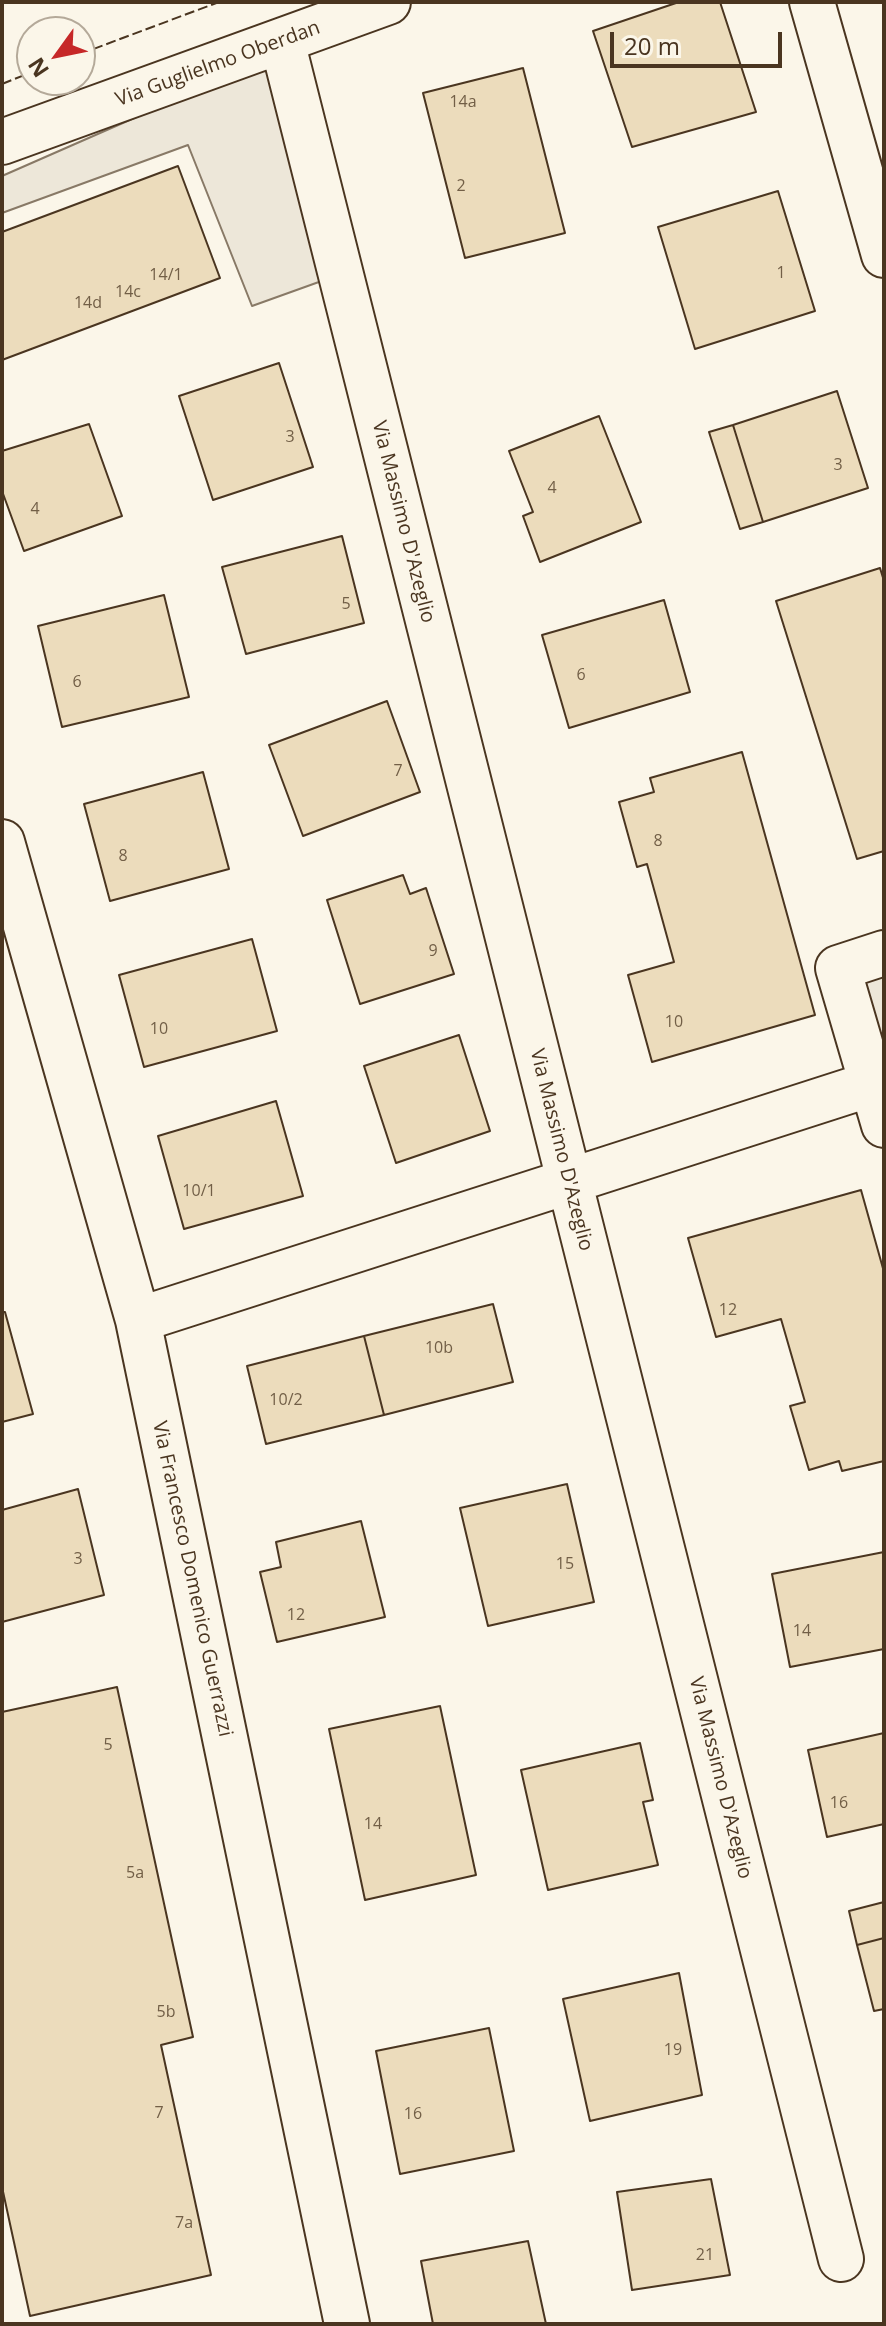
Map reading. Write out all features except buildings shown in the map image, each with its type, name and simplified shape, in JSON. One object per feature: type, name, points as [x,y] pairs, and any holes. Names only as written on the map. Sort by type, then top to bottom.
[{"type":"street","name":"Via Guglielmo Oberdan","points":[[2,142],[388,2]]},
{"type":"street","points":[[812,2],[884,255]]},
{"type":"street","name":"Via Massimo D'Azeglio","points":[[282,41],[841,2259]]},
{"type":"street","name":"Via Francesco Domenico Guerrazzi","points":[[2,842],[138,1320],[347,2324]]},
{"type":"street","points":[[884,953],[838,968],[884,1125]]},
{"type":"street","points":[[138,1320],[871,1084]]},
{"type":"shaded area","points":[[271,58],[330,278],[252,306],[188,145],[2,213],[2,176]]},
{"type":"shaded area","points":[[884,953],[884,1125],[838,968]]},
{"type":"fence","points":[[96,48],[219,2]]},
{"type":"fence","points":[[2,84],[16,78]]}]
